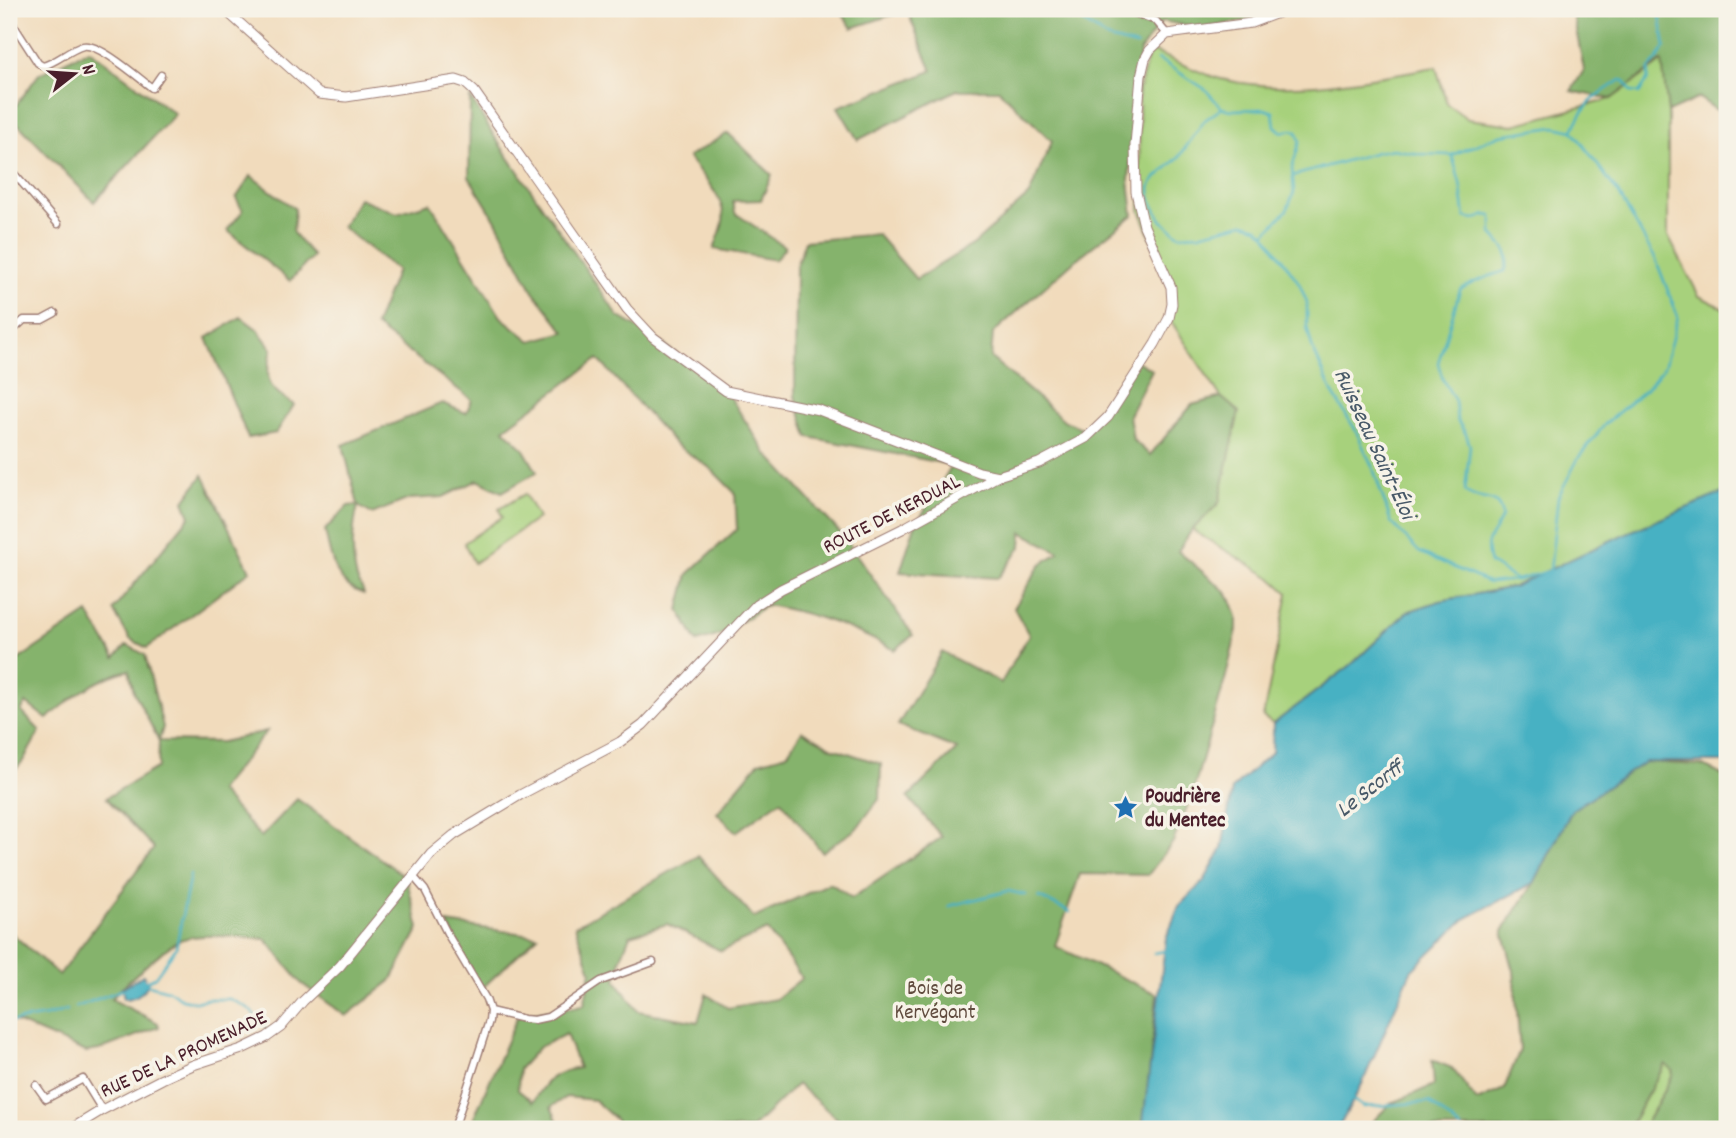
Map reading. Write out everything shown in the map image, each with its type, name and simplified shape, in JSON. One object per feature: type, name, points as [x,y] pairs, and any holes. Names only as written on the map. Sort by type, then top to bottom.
[{"type":"street","points":[[224,9],[319,94],[346,97],[447,80],[465,83],[482,102],[632,315],[653,337],[720,388],[738,395],[819,411],[979,472],[998,475]]},
{"type":"street","points":[[1124,9],[1156,21],[1167,34],[1251,23],[1288,9]]},
{"type":"street","points":[[9,18],[38,63],[43,66],[82,46],[90,46],[103,52],[152,88],[161,75]]},
{"type":"street","name":"ROUTE DE KERDUAL","points":[[413,876],[431,854],[454,835],[520,795],[620,742],[643,725],[756,605],[781,589],[902,529],[998,475],[1039,463],[1086,438],[1108,417],[1169,318],[1172,304],[1171,287],[1144,226],[1136,192],[1135,145],[1145,59],[1150,50],[1167,34]]},
{"type":"street","points":[[9,168],[58,224]]},
{"type":"street","points":[[9,334],[24,320],[42,320],[55,313]]},
{"type":"street","points":[[413,876],[425,890],[486,999],[490,1011],[454,1129]]},
{"type":"street","name":"RUE DE LA PROMENADE","points":[[71,1129],[102,1110],[193,1065],[259,1041],[281,1027],[340,966],[413,876]]},
{"type":"street","points":[[490,1011],[524,1019],[548,1017],[601,981],[653,962]]},
{"type":"street","points":[[36,1085],[46,1098],[83,1079],[102,1110]]},
{"type":"green space","name":"Bois de Kervégant","points":[[839,9],[1288,9],[1278,14],[1203,29],[1162,21],[1140,51],[1129,180],[1133,215],[1074,261],[993,333],[991,358],[1065,421],[1084,429],[1135,360],[1152,370],[1129,415],[1133,440],[1150,455],[1192,405],[1221,397],[1239,412],[1219,503],[1192,530],[1178,551],[1225,591],[1237,617],[1237,630],[1226,676],[1192,795],[1173,842],[1148,875],[1080,874],[1055,946],[1157,994],[1144,1126],[1142,1129],[849,1129],[797,1084],[751,1129],[622,1129],[594,1100],[566,1097],[551,1107],[561,1129],[469,1129],[518,1015],[584,1005],[591,971],[575,926],[698,856],[754,918],[830,883],[852,898],[942,837],[908,797],[957,749],[898,725],[942,652],[1001,683],[1029,635],[1014,608],[1040,565],[1059,552],[1022,532],[1021,547],[998,578],[900,572],[914,528],[952,465],[808,437],[795,396],[796,266],[805,241],[877,234],[916,279],[974,244],[1029,195],[1052,141],[999,90],[957,90],[858,140],[838,107],[932,71],[907,10],[852,28]],"holes":[[[667,924],[721,951],[767,930],[802,978],[776,999],[728,1008],[706,994],[698,1022],[638,1011],[616,980],[620,961],[630,935]],[[566,1034],[579,1068],[556,1075],[542,1088],[533,1102],[518,1090],[519,1069],[539,1047]]]},
{"type":"green space","points":[[1572,9],[1727,9],[1727,117],[1699,98],[1668,112],[1662,61],[1611,99],[1571,91],[1584,70]]},
{"type":"green space","points":[[89,50],[175,114],[94,202],[9,115],[39,74]]},
{"type":"green space","points":[[1150,50],[1221,79],[1275,86],[1329,84],[1436,67],[1447,104],[1468,119],[1514,125],[1611,99],[1663,61],[1668,112],[1668,236],[1699,296],[1727,310],[1727,492],[1513,587],[1440,601],[1407,612],[1351,665],[1273,724],[1263,717],[1288,593],[1270,577],[1192,530],[1219,503],[1238,412],[1221,397],[1169,318],[1171,287],[1140,210],[1139,90]]},
{"type":"green space","points":[[470,97],[618,316],[653,337],[726,391],[766,453],[844,537],[913,635],[895,650],[833,622],[767,605],[720,635],[697,642],[679,610],[688,574],[737,529],[735,493],[710,468],[675,444],[598,359],[504,429],[523,448],[537,472],[502,492],[478,480],[443,497],[409,499],[372,514],[358,506],[353,552],[357,579],[364,594],[354,590],[340,577],[332,560],[325,530],[348,506],[358,505],[343,445],[442,403],[466,413],[472,400],[375,326],[397,270],[342,227],[359,198],[397,213],[430,203],[501,317],[531,341],[565,332],[533,291],[495,219],[469,177]]},
{"type":"green space","points":[[728,133],[772,175],[761,200],[733,201],[735,213],[785,247],[775,260],[714,249],[723,221],[721,204],[712,187],[688,157]]},
{"type":"green space","points":[[251,176],[295,209],[293,233],[313,256],[290,281],[227,230],[243,211],[236,198]]},
{"type":"green space","points":[[241,317],[257,329],[272,349],[268,369],[270,383],[294,405],[276,433],[248,438],[207,338]]},
{"type":"green space","points":[[203,475],[250,571],[147,648],[130,639],[113,610],[190,516],[184,501]]},
{"type":"green space","points":[[525,494],[538,518],[474,563],[464,543],[502,517],[499,509]]},
{"type":"green space","points":[[88,613],[115,658],[127,645],[145,655],[163,727],[159,741],[134,692],[129,670],[95,683],[47,719],[26,703],[21,711],[40,731],[23,761],[9,777],[9,666]]},
{"type":"green space","points":[[267,731],[219,791],[261,837],[297,799],[406,877],[419,928],[391,981],[346,1016],[301,983],[266,939],[203,936],[183,939],[168,948],[111,999],[158,1023],[159,1027],[99,1050],[86,1052],[9,1019],[9,931],[59,975],[154,848],[106,798],[158,767],[159,741],[222,742]]},
{"type":"green space","points":[[802,731],[833,748],[881,764],[880,798],[856,829],[822,852],[781,800],[736,832],[717,813],[759,762],[787,754]]},
{"type":"green space","points":[[1645,762],[1701,765],[1727,777],[1727,1129],[1643,1129],[1673,1075],[1672,1070],[1665,1064],[1628,1129],[1365,1129],[1390,1104],[1434,1085],[1432,1060],[1452,1068],[1477,1101],[1504,1089],[1520,1050],[1514,971],[1503,931],[1534,883],[1572,810]]},
{"type":"green space","points":[[447,923],[538,936],[481,989]]},
{"type":"green space","points":[[1665,1064],[1672,1070],[1673,1075],[1643,1129],[1628,1129]]},
{"type":"water","name":"Le Scorff","points":[[1727,491],[1727,762],[1645,762],[1572,810],[1534,883],[1466,918],[1411,971],[1362,1084],[1338,1129],[1142,1129],[1166,938],[1179,906],[1204,881],[1222,849],[1232,789],[1272,752],[1273,724],[1351,665],[1407,612],[1440,601],[1513,587],[1622,535]]},
{"type":"water","points":[[143,975],[148,983],[144,990],[135,997],[124,999],[122,988]]},
{"type":"waterway","name":"Ruisseau Saint-Éloi","points":[[1064,9],[1109,39],[1137,46]]},
{"type":"waterway","points":[[1550,571],[1558,497],[1579,457],[1606,423],[1646,389],[1664,367],[1678,317],[1656,260],[1619,194],[1573,131],[1592,101],[1621,80],[1625,81],[1631,92],[1639,93],[1648,79],[1649,69],[1665,47],[1659,9]]},
{"type":"waterway","name":"Ruisseau Saint-Éloi","points":[[1158,59],[1205,89],[1222,108],[1265,109],[1273,112],[1275,126],[1282,132],[1297,132],[1300,141],[1292,168],[1294,192],[1287,210],[1265,234],[1299,283],[1307,302],[1307,327],[1312,347],[1333,394],[1355,429],[1373,468],[1391,522],[1419,552],[1489,583],[1517,580],[1549,571]]},
{"type":"waterway","name":"Ruisseau Saint-Éloi","points":[[1222,108],[1205,120],[1179,157],[1153,181],[1150,198],[1161,220],[1179,235],[1199,234],[1244,223],[1258,227],[1265,234]]},
{"type":"waterway","points":[[1293,176],[1393,149],[1419,154],[1452,155],[1500,135],[1555,127],[1573,131]]},
{"type":"waterway","points":[[1452,155],[1465,217],[1474,219],[1492,216],[1492,233],[1508,257],[1505,271],[1460,290],[1438,363],[1443,380],[1455,401],[1457,420],[1470,446],[1465,491],[1493,501],[1500,508],[1502,516],[1487,547],[1490,563],[1517,580]]},
{"type":"waterway","points":[[144,982],[155,977],[176,948],[190,875]]},
{"type":"waterway","points":[[949,906],[1008,891],[1026,895]]},
{"type":"waterway","points":[[1039,897],[1070,912]]},
{"type":"waterway","points":[[1154,953],[1165,951]]},
{"type":"waterway","points":[[145,984],[196,1002],[230,999],[248,1008],[266,1027]]},
{"type":"waterway","points":[[76,1007],[124,989]]},
{"type":"waterway","points":[[9,1022],[67,1010]]},
{"type":"waterway","points":[[1351,1099],[1364,1107],[1429,1102],[1461,1129]]},
{"type":"place","name":"Poudrière du Mentec","points":[[1125,807]]}]
